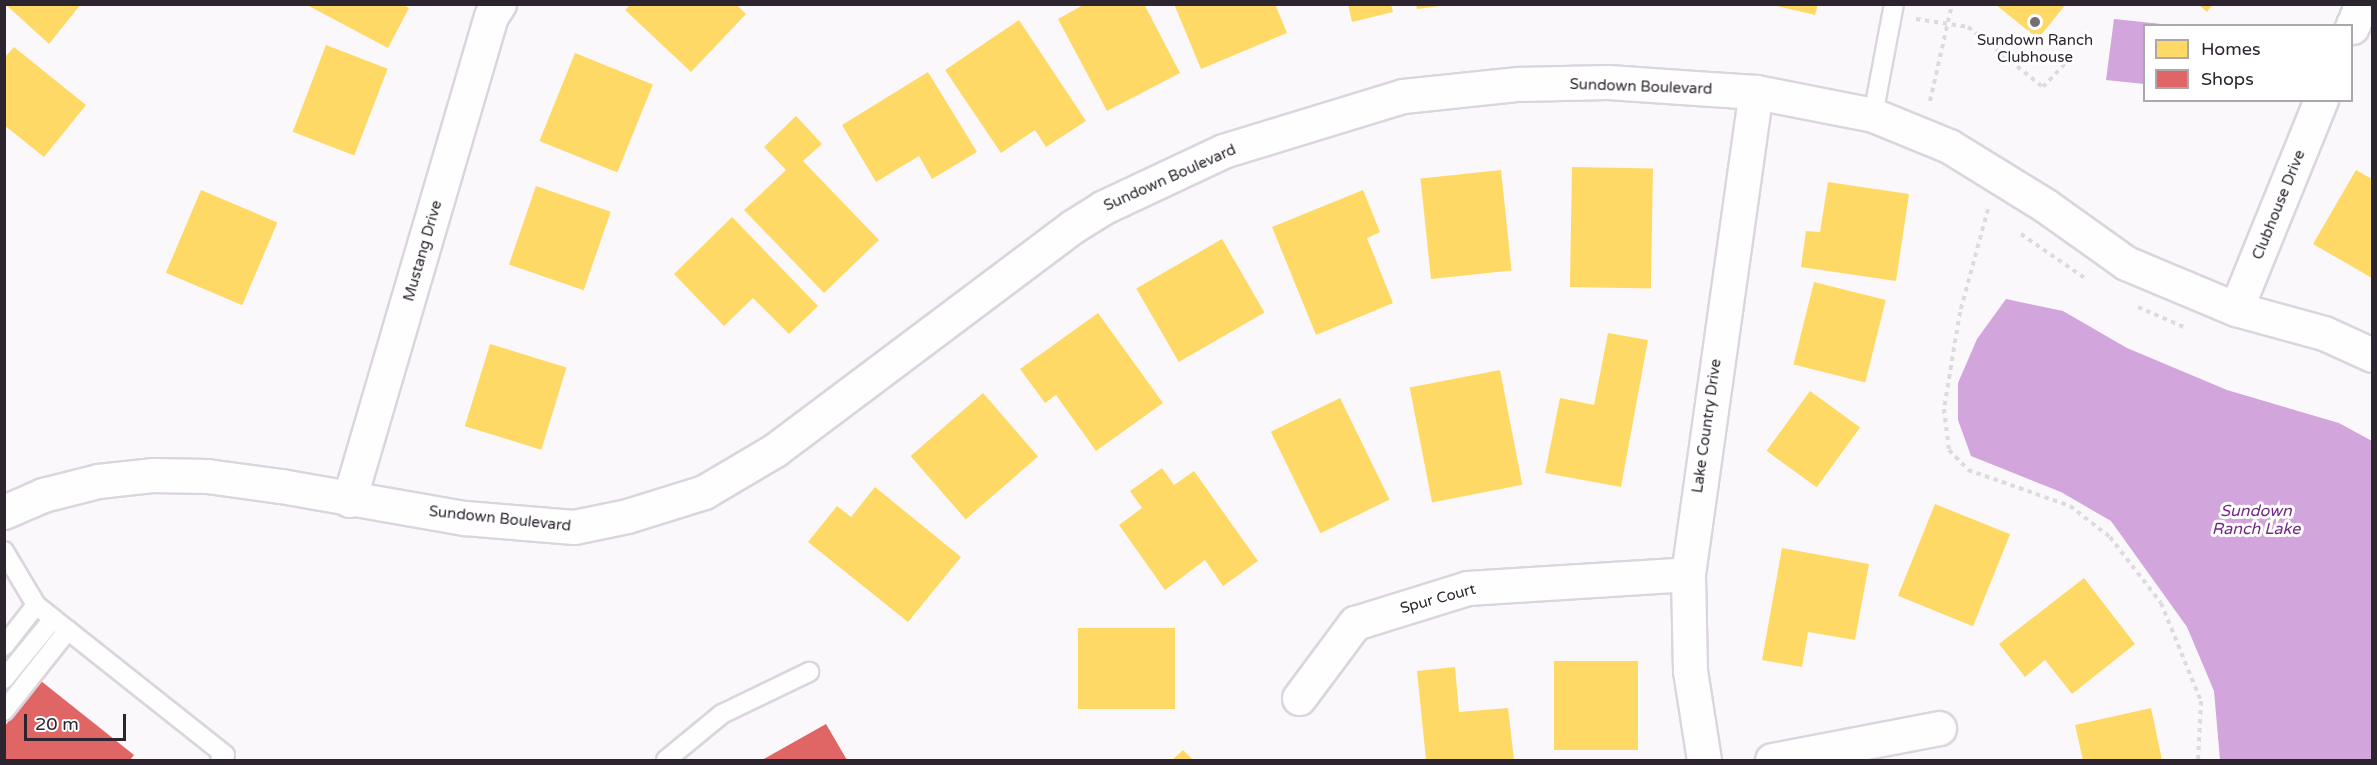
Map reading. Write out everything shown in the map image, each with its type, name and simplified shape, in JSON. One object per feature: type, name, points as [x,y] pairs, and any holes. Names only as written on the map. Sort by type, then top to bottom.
[{"type":"street","name":"Mustang Drive","points":[[349,500],[491,15],[499,4]]},
{"type":"street","points":[[2353,25],[2362,4]]},
{"type":"street","name":"Sundown Boulevard","points":[[4,512],[65,489],[152,475],[207,476],[465,518],[574,527],[704,492],[775,450],[1072,227],[1102,208],[1223,151],[1403,96],[1518,84],[1608,82],[1756,92],[1873,115],[1949,146],[2046,206],[2126,263],[2236,309],[2324,333],[2373,355]]},
{"type":"street","name":"Lake Country Drive","points":[[1704,760],[1690,671],[1688,574],[1711,389],[1756,92]]},
{"type":"street","name":"Clubhouse Drive","points":[[2236,309],[2320,102]]},
{"type":"street","name":"Spur Court","points":[[1299,698],[1356,623],[1468,588],[1688,574]]},
{"type":"street","points":[[1772,760],[1939,728]]},
{"type":"lane","points":[[1873,115],[1893,9]]},
{"type":"lane","points":[[4,551],[36,605],[225,755],[220,760]]},
{"type":"lane","points":[[4,646],[36,605]]},
{"type":"lane","points":[[4,679],[53,618]]},
{"type":"lane","points":[[4,711],[68,630]]},
{"type":"lane","points":[[669,759],[722,714],[809,672]]},
{"type":"path","points":[[1920,134],[1952,4]]},
{"type":"path","points":[[1893,9],[1947,26],[1968,27],[2043,87],[2070,57]]},
{"type":"path","points":[[1988,208],[1960,312],[1944,409],[1949,450],[1968,470],[2070,506],[2110,537],[2161,603],[2201,701],[2198,760]]},
{"type":"water","points":[[2114,19],[2162,24],[2143,24],[2143,84],[2106,80]]},
{"type":"water","name":"Sundown Ranch Lake","points":[[2006,299],[2063,311],[2127,348],[2227,390],[2339,423],[2372,441],[2372,760],[2220,760],[2214,691],[2187,627],[2111,521],[2061,492],[1971,456],[1958,420],[1958,383],[1977,339]]},
{"type":"building: Homes","points":[[5,4],[81,4],[49,44]]},
{"type":"building: Homes","points":[[305,4],[402,4],[409,8],[388,48]]},
{"type":"building: Homes","points":[[631,4],[736,4],[746,14],[691,72],[625,10]]},
{"type":"building: Homes","points":[[1085,4],[1144,4],[1180,73],[1107,111],[1058,19]]},
{"type":"building: Homes","points":[[1174,4],[1275,4],[1287,33],[1201,69]]},
{"type":"building: Homes","points":[[1348,4],[1391,4],[1393,12],[1352,22]]},
{"type":"building: Homes","points":[[1416,4],[1439,4],[1439,6],[1417,9]]},
{"type":"building: Homes","points":[[1768,4],[1818,4],[1815,15]]},
{"type":"building: Homes","name":"Sundown Ranch Clubhouse","points":[[1995,4],[2066,4],[2038,39]]},
{"type":"building: Homes","points":[[2198,4],[2213,4],[2207,12]]},
{"type":"building: Homes","points":[[1019,20],[1086,121],[1046,147],[1035,130],[1001,153],[945,70]]},
{"type":"building: Homes","points":[[326,45],[388,69],[354,155],[293,132]]},
{"type":"building: Homes","points":[[14,47],[86,105],[44,157],[4,125],[4,58]]},
{"type":"building: Homes","points":[[575,53],[653,84],[617,173],[539,141]]},
{"type":"building: Homes","points":[[928,72],[977,152],[932,179],[919,156],[876,182],[842,125]]},
{"type":"building: Homes","points":[[796,116],[822,144],[803,161],[879,240],[824,293],[744,210],[786,170],[764,147]]},
{"type":"building: Homes","points":[[1572,167],[1653,168],[1651,288],[1570,287]]},
{"type":"building: Homes","points":[[1501,170],[1512,270],[1431,279],[1420,178]]},
{"type":"building: Homes","points":[[2356,170],[2372,179],[2372,278],[2313,244]]},
{"type":"building: Homes","points":[[1828,182],[1909,194],[1896,281],[1801,267],[1806,231],[1820,232]]},
{"type":"building: Homes","points":[[536,186],[611,212],[584,290],[509,264]]},
{"type":"building: Homes","points":[[201,190],[277,222],[242,305],[166,273]]},
{"type":"building: Homes","points":[[1363,190],[1380,232],[1367,238],[1393,303],[1316,335],[1272,227]]},
{"type":"building: Homes","points":[[732,217],[818,306],[789,334],[753,298],[724,326],[674,274]]},
{"type":"building: Homes","points":[[1222,239],[1264,313],[1179,362],[1136,288]]},
{"type":"building: Homes","points":[[1814,282],[1886,300],[1865,382],[1793,364]]},
{"type":"building: Homes","points":[[1098,313],[1163,403],[1096,451],[1056,395],[1045,403],[1020,369]]},
{"type":"building: Homes","points":[[1608,333],[1648,340],[1621,487],[1545,473],[1560,398],[1594,405]]},
{"type":"building: Homes","points":[[490,344],[567,367],[541,450],[465,426]]},
{"type":"building: Homes","points":[[1500,370],[1522,485],[1432,502],[1410,388]]},
{"type":"building: Homes","points":[[1810,391],[1860,427],[1817,487],[1767,451]]},
{"type":"building: Homes","points":[[983,393],[1038,456],[966,519],[911,456]]},
{"type":"building: Homes","points":[[1340,398],[1390,500],[1320,533],[1271,432]]},
{"type":"building: Homes","points":[[1162,468],[1174,485],[1194,471],[1258,561],[1223,586],[1205,560],[1165,590],[1119,525],[1142,508],[1130,491]]},
{"type":"building: Homes","points":[[875,487],[961,557],[908,622],[808,542],[837,506],[851,517]]},
{"type":"building: Homes","points":[[1935,504],[2010,534],[1973,626],[1898,596]]},
{"type":"building: Homes","points":[[1782,548],[1869,564],[1855,640],[1808,632],[1802,667],[1762,660]]},
{"type":"building: Homes","points":[[2084,578],[2135,644],[2072,694],[2045,660],[2025,677],[1999,644]]},
{"type":"building: Homes","points":[[1078,628],[1175,628],[1175,709],[1078,709]]},
{"type":"building: Homes","points":[[1554,661],[1638,661],[1638,750],[1554,750]]},
{"type":"building: Homes","points":[[1455,667],[1459,712],[1508,708],[1514,760],[1426,760],[1417,671]]},
{"type":"building: Homes","points":[[2151,708],[2162,760],[2083,760],[2075,725]]},
{"type":"building: Homes","points":[[1183,750],[1193,760],[1172,760]]},
{"type":"building: Shops","points":[[41,681],[134,755],[130,760],[4,760],[4,727]]},
{"type":"building: Shops","points":[[826,724],[847,760],[762,760]]},
{"type":"place","name":"Sundown Ranch Clubhouse","points":[[2035,22]]}]
